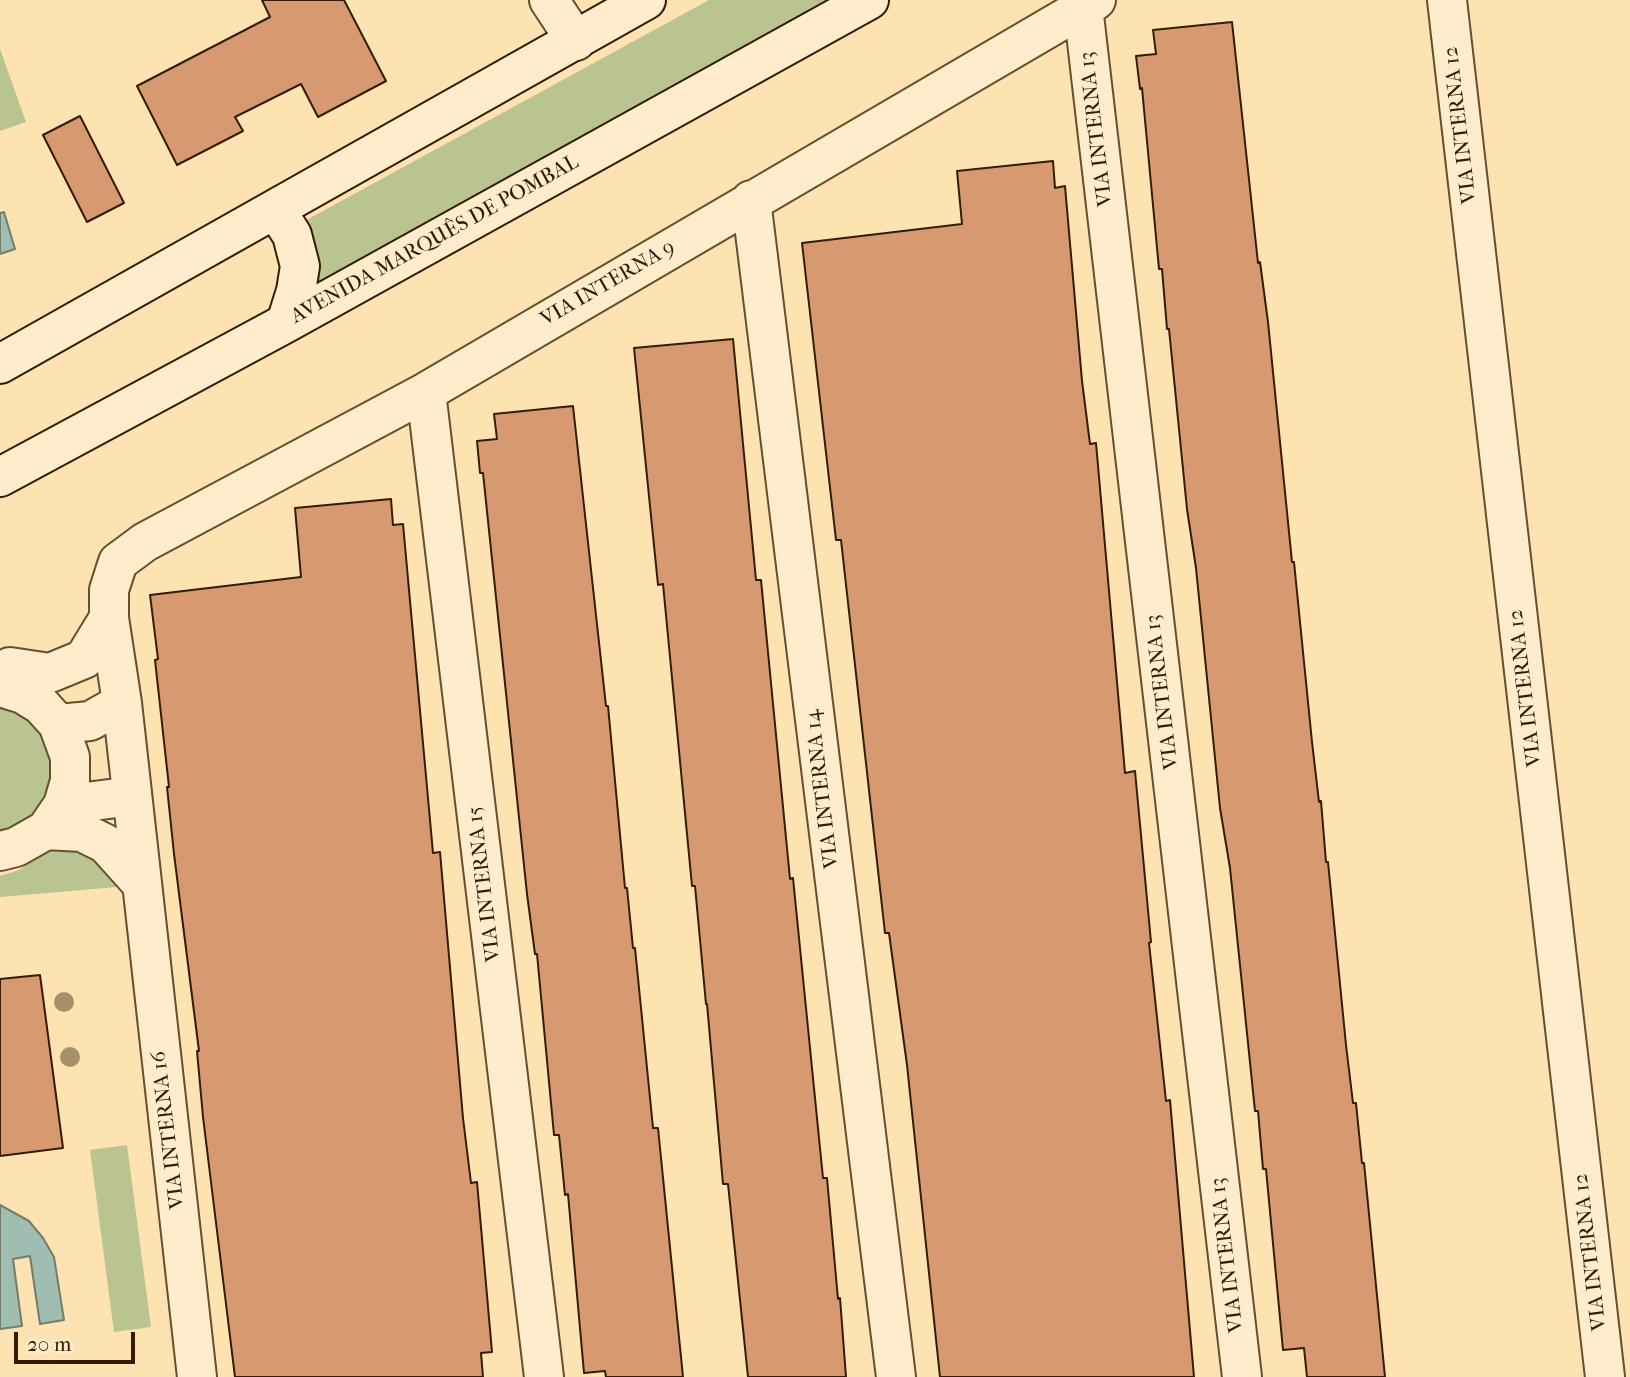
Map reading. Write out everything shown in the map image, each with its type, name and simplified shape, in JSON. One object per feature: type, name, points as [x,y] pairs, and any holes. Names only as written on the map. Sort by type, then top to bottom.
[{"type":"street","points":[[549,0],[576,41]]},
{"type":"street","points":[[0,364],[646,0]]},
{"type":"street","name":"AVENIDA MARQUÊS DE POMBAL","points":[[0,477],[286,323],[869,0]]},
{"type":"street","name":"VIA INTERNA 12","points":[[1447,0],[1605,1377]]},
{"type":"street","name":"VIA INTERNA 9","points":[[118,562],[145,542],[426,391],[1089,4]]},
{"type":"street","name":"VIA INTERNA 13","points":[[1089,4],[1242,1377]]},
{"type":"street","name":"VIA INTERNA 14","points":[[751,200],[895,1377]]},
{"type":"street","points":[[276,210],[292,235],[300,266],[286,323]]},
{"type":"street","name":"VIA INTERNA 15","points":[[426,391],[544,1377]]},
{"type":"street","name":"VIA INTERNA 16","points":[[118,562],[109,590],[109,618],[122,703],[197,1377]]},
{"type":"street","points":[[8,673],[50,673],[85,659],[109,618]]},
{"type":"street","points":[[8,673],[58,724],[70,757],[70,781],[54,818]]},
{"type":"street","points":[[58,724],[90,721],[122,703]]},
{"type":"street","points":[[0,850],[16,847],[54,818],[132,796]]},
{"type":"street","points":[[54,818],[106,844],[141,883]]},
{"type":"green space","points":[[709,0],[831,0],[317,286],[313,259],[301,223]]},
{"type":"green space","points":[[0,49],[26,122],[0,131]]},
{"type":"green space","points":[[0,706],[18,713],[34,726],[46,743],[51,764],[50,786],[41,807],[25,823],[0,834]]},
{"type":"green space","points":[[67,846],[82,847],[119,877],[117,887],[0,897],[0,876],[19,870],[49,851]]},
{"type":"green space","points":[[127,1145],[151,1327],[114,1332],[90,1150]]},
{"type":"shaded area","points":[[4,212],[15,249],[0,254],[0,213]]},
{"type":"shaded area","points":[[0,1205],[29,1221],[54,1257],[64,1320],[40,1324],[30,1256],[13,1259],[22,1326],[0,1329]]},
{"type":"building","points":[[262,0],[344,0],[386,81],[318,117],[301,84],[235,117],[243,131],[177,165],[137,86],[270,17]]},
{"type":"building","points":[[1232,22],[1258,263],[1260,262],[1268,322],[1346,1045],[1364,1163],[1385,1377],[1307,1377],[1304,1348],[1283,1350],[1266,1169],[1263,1169],[1258,1111],[1255,1111],[1169,329],[1162,269],[1159,269],[1142,88],[1140,89],[1136,56],[1156,54],[1153,30]]},
{"type":"building","points":[[80,116],[124,203],[87,222],[43,135]]},
{"type":"building","points":[[1053,161],[1055,188],[1065,186],[1082,381],[1090,444],[1096,443],[1125,773],[1135,771],[1149,943],[1166,1101],[1170,1100],[1194,1377],[940,1377],[907,1065],[889,933],[885,933],[841,540],[836,540],[802,243],[962,224],[957,171]]},
{"type":"building","points":[[733,339],[756,580],[761,580],[790,879],[793,878],[823,1178],[827,1178],[846,1377],[748,1377],[728,1184],[723,1184],[663,584],[658,585],[634,348]]},
{"type":"building","points":[[573,406],[653,1128],[658,1128],[683,1377],[606,1377],[605,1371],[584,1373],[568,1194],[565,1195],[559,1135],[554,1135],[537,954],[527,894],[483,473],[480,473],[477,441],[497,439],[494,414]]},
{"type":"building","points":[[391,499],[393,525],[403,524],[433,853],[440,852],[463,1118],[471,1183],[477,1182],[492,1352],[481,1353],[483,1377],[235,1377],[174,854],[150,595],[301,577],[295,508]]},
{"type":"building","points":[[40,975],[63,1148],[0,1156],[0,979]]}]
